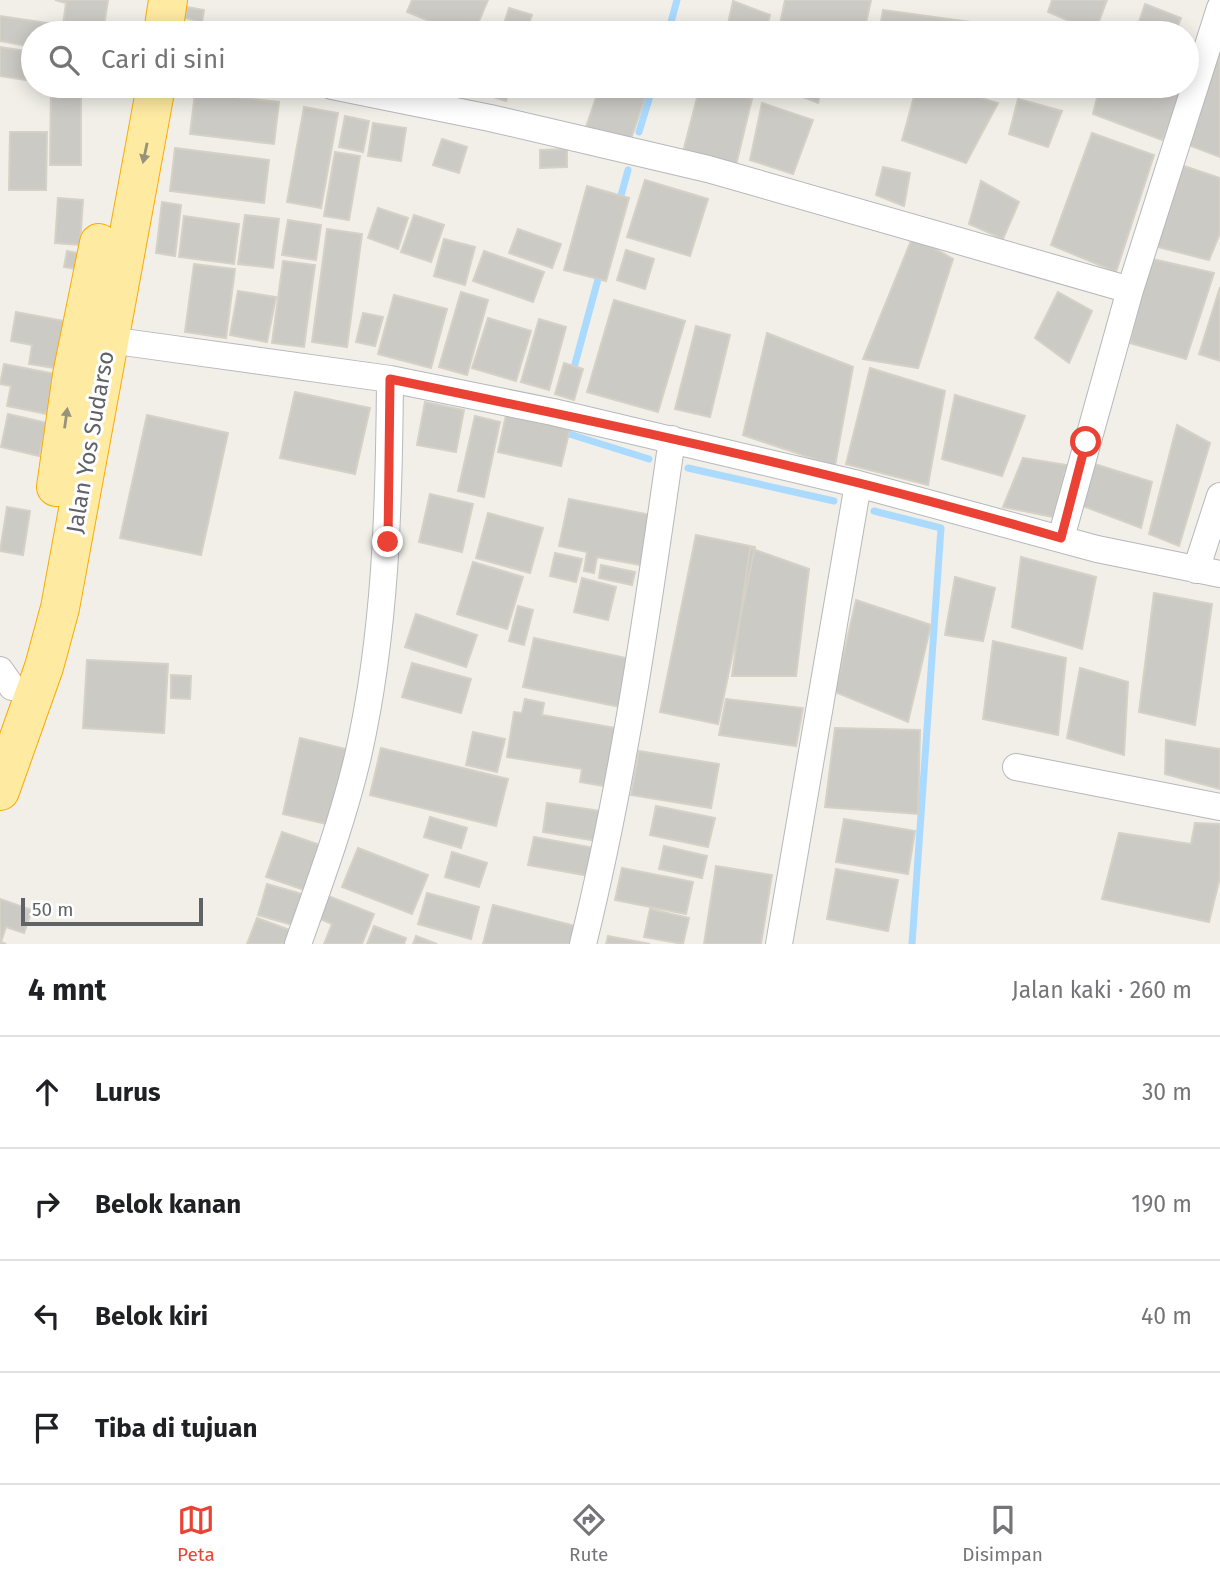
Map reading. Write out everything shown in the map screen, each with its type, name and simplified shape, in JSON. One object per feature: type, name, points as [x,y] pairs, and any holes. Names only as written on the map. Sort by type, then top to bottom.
[{"type":"highway","points":[[139,21],[142,0]]},
{"type":"highway","points":[[165,21],[168,0]]},
{"type":"highway","name":"Jalan Yos Sudarso","points":[[0,791],[44,667],[60,608],[71,475],[72,375],[128,98]]},
{"type":"highway","name":"Jalan Yos Sudarso","points":[[0,724],[6,678],[38,599],[109,340],[154,98]]},
{"type":"street","points":[[1199,74],[1220,8]]},
{"type":"street","points":[[390,98],[551,131],[732,175],[1130,290]]},
{"type":"street","points":[[1061,538],[1130,290],[1191,98]]},
{"type":"street","points":[[109,340],[390,379],[672,439],[858,484],[1110,552],[1208,572],[1220,496]]},
{"type":"street","points":[[298,944],[336,835],[368,703],[388,542],[390,379]]},
{"type":"street","points":[[583,944],[624,753],[650,597],[672,439]]},
{"type":"street","points":[[779,944],[858,484]]},
{"type":"street","points":[[1016,767],[1220,807]]},
{"type":"building","points":[[55,0],[108,0],[105,21],[64,21],[66,3]]},
{"type":"building","points":[[412,0],[488,0],[479,21],[429,21],[407,12]]},
{"type":"building","points":[[785,0],[871,0],[867,21],[781,21]]},
{"type":"building","points":[[1052,0],[1107,0],[1099,21],[1069,21],[1048,12]]},
{"type":"building","points":[[733,1],[770,15],[769,21],[729,21]]},
{"type":"building","points":[[1145,4],[1181,18],[1180,21],[1139,21]]},
{"type":"building","points":[[187,7],[204,10],[202,21],[185,18]]},
{"type":"building","points":[[509,8],[532,15],[530,21],[505,21]]},
{"type":"building","points":[[883,10],[963,21],[881,21]]},
{"type":"building","points":[[0,16],[34,21],[21,21],[21,45],[0,41]]},
{"type":"building","points":[[1220,24],[1220,157],[1183,143]]},
{"type":"building","points":[[0,47],[21,50],[21,79],[0,76]]},
{"type":"building","points":[[51,98],[81,98],[81,165],[50,165]]},
{"type":"building","points":[[194,98],[242,98],[279,102],[274,144],[190,134]]},
{"type":"building","points":[[596,98],[645,98],[629,145],[585,130]]},
{"type":"building","points":[[697,98],[752,99],[736,165],[683,152]]},
{"type":"building","points":[[805,98],[819,98],[818,103]]},
{"type":"building","points":[[914,98],[981,98],[998,103],[966,163],[902,140]]},
{"type":"building","points":[[1097,98],[1181,98],[1162,140],[1093,114]]},
{"type":"building","points":[[1018,99],[1062,111],[1048,147],[1009,134]]},
{"type":"building","points":[[762,103],[813,120],[793,174],[750,160]]},
{"type":"building","points":[[304,107],[338,113],[321,208],[287,202]]},
{"type":"building","points":[[345,116],[369,121],[363,152],[339,147]]},
{"type":"building","points":[[373,123],[406,128],[401,161],[368,156]]},
{"type":"building","points":[[10,132],[47,132],[46,190],[9,190]]},
{"type":"building","points":[[1092,133],[1154,155],[1116,272],[1051,245]]},
{"type":"building","points":[[442,139],[467,147],[459,173],[433,165]]},
{"type":"building","points":[[175,148],[269,160],[264,203],[170,191]]},
{"type":"building","points":[[567,149],[567,167],[540,168],[540,150]]},
{"type":"building","points":[[335,152],[360,156],[349,220],[324,216]]},
{"type":"building","points":[[1178,164],[1220,178],[1220,233],[1209,260],[1154,246]]},
{"type":"building","points":[[883,167],[910,173],[904,206],[876,195]]},
{"type":"building","points":[[645,180],[708,199],[690,256],[627,237]]},
{"type":"building","points":[[981,181],[1019,202],[1003,239],[969,224]]},
{"type":"building","points":[[587,186],[629,198],[606,281],[564,270]]},
{"type":"building","points":[[58,198],[83,200],[80,245],[55,243]]},
{"type":"building","points":[[162,202],[181,205],[175,256],[156,253]]},
{"type":"building","points":[[378,208],[408,218],[398,249],[368,238]]},
{"type":"building","points":[[245,215],[279,219],[273,268],[238,264]]},
{"type":"building","points":[[414,215],[444,225],[431,262],[401,252]]},
{"type":"building","points":[[184,216],[239,224],[234,264],[179,257]]},
{"type":"building","points":[[288,220],[321,225],[316,260],[282,255]]},
{"type":"building","points":[[327,229],[362,234],[347,347],[312,342]]},
{"type":"building","points":[[518,229],[561,244],[552,268],[509,253]]},
{"type":"building","points":[[913,236],[953,259],[918,368],[863,359]]},
{"type":"building","points":[[444,239],[475,247],[465,285],[434,276]]},
{"type":"building","points":[[626,250],[654,259],[645,289],[617,280]]},
{"type":"building","points":[[67,251],[78,253],[76,269],[64,267]]},
{"type":"building","points":[[484,251],[544,272],[533,302],[473,281]]},
{"type":"building","points":[[1148,258],[1214,273],[1186,359],[1130,343]]},
{"type":"building","points":[[283,261],[315,265],[304,347],[272,343]]},
{"type":"building","points":[[194,264],[235,269],[226,338],[185,332]]},
{"type":"building","points":[[1220,287],[1220,361],[1199,354]]},
{"type":"building","points":[[238,291],[276,297],[267,342],[230,335]]},
{"type":"building","points":[[461,292],[488,300],[467,375],[439,367]]},
{"type":"building","points":[[1058,292],[1092,311],[1069,363],[1035,338]]},
{"type":"building","points":[[394,295],[447,309],[431,368],[378,354]]},
{"type":"building","points":[[614,300],[685,321],[658,412],[587,392]]},
{"type":"building","points":[[16,312],[64,321],[55,368],[29,364],[32,345],[11,341]]},
{"type":"building","points":[[363,313],[383,317],[375,346],[356,342]]},
{"type":"building","points":[[488,318],[531,331],[516,381],[472,368]]},
{"type":"building","points":[[539,319],[566,327],[549,390],[521,382]]},
{"type":"building","points":[[696,326],[730,335],[710,417],[675,409]]},
{"type":"building","points":[[767,333],[853,367],[835,466],[743,435]]},
{"type":"building","points":[[564,363],[583,369],[574,400],[555,394]]},
{"type":"building","points":[[4,364],[55,374],[47,414],[7,406],[11,386],[0,384]]},
{"type":"building","points":[[870,368],[945,391],[928,485],[846,464]]},
{"type":"building","points":[[295,392],[370,408],[355,474],[280,458]]},
{"type":"building","points":[[955,395],[1025,416],[1002,476],[942,459]]},
{"type":"building","points":[[425,402],[464,410],[456,452],[417,445]]},
{"type":"building","points":[[8,414],[47,423],[39,456],[1,447]]},
{"type":"building","points":[[147,415],[228,433],[201,555],[120,538]]},
{"type":"building","points":[[506,415],[570,429],[561,466],[498,452]]},
{"type":"building","points":[[475,416],[500,422],[484,497],[458,491]]},
{"type":"building","points":[[1177,425],[1210,443],[1179,546],[1149,534]]},
{"type":"building","points":[[1023,458],[1067,465],[1053,517],[1003,507]]},
{"type":"building","points":[[1085,461],[1152,482],[1141,528],[1075,503]]},
{"type":"building","points":[[430,494],[473,504],[462,552],[419,542]]},
{"type":"building","points":[[569,499],[656,516],[646,566],[597,557],[594,573],[584,571],[587,552],[559,546]]},
{"type":"building","points":[[7,507],[30,511],[23,555],[0,551]]},
{"type":"building","points":[[488,513],[543,528],[530,573],[476,558]]},
{"type":"building","points":[[696,535],[755,547],[718,724],[660,712]]},
{"type":"building","points":[[750,548],[809,569],[796,676],[732,676]]},
{"type":"building","points":[[555,553],[582,559],[576,582],[550,576]]},
{"type":"building","points":[[1021,557],[1096,577],[1082,649],[1012,627]]},
{"type":"building","points":[[473,562],[523,577],[507,629],[457,614]]},
{"type":"building","points":[[601,565],[635,572],[632,585],[599,578]]},
{"type":"building","points":[[955,577],[995,588],[983,641],[945,635]]},
{"type":"building","points":[[582,578],[616,587],[608,620],[574,612]]},
{"type":"building","points":[[1154,593],[1212,604],[1195,725],[1139,712]]},
{"type":"building","points":[[856,600],[931,625],[908,722],[835,692]]},
{"type":"building","points":[[518,606],[533,610],[524,645],[509,641]]},
{"type":"building","points":[[416,614],[477,635],[466,667],[405,647]]},
{"type":"building","points":[[534,638],[635,660],[625,708],[523,687]]},
{"type":"building","points":[[993,641],[1066,658],[1058,735],[983,719]]},
{"type":"building","points":[[87,660],[168,664],[164,733],[83,728]]},
{"type":"building","points":[[412,663],[471,679],[461,713],[402,697]]},
{"type":"building","points":[[1080,668],[1128,682],[1124,755],[1067,738]]},
{"type":"building","points":[[171,675],[191,676],[190,699],[171,698]]},
{"type":"building","points":[[525,699],[544,703],[542,715],[627,730],[620,771],[607,769],[604,786],[580,782],[582,769],[507,757],[514,712],[522,713]]},
{"type":"building","points":[[726,699],[803,708],[796,746],[719,735]]},
{"type":"building","points":[[835,728],[920,730],[918,814],[825,807]]},
{"type":"building","points":[[473,732],[505,739],[497,772],[466,765]]},
{"type":"building","points":[[300,738],[362,753],[344,828],[283,814]]},
{"type":"building","points":[[1166,740],[1220,749],[1220,789],[1165,774]]},
{"type":"building","points":[[381,748],[508,779],[496,826],[370,795]]},
{"type":"building","points":[[639,751],[719,764],[711,808],[631,795]]},
{"type":"building","points":[[547,803],[601,811],[597,841],[543,832]]},
{"type":"building","points":[[656,806],[715,818],[708,847],[650,835]]},
{"type":"building","points":[[430,817],[467,828],[461,848],[424,837]]},
{"type":"building","points":[[844,819],[915,831],[908,874],[836,862]]},
{"type":"building","points":[[1195,823],[1220,824],[1220,877],[1209,922],[1102,899],[1119,833],[1191,844]]},
{"type":"building","points":[[282,832],[332,849],[316,894],[266,877]]},
{"type":"building","points":[[534,837],[600,849],[595,877],[528,865]]},
{"type":"building","points":[[664,846],[707,856],[702,878],[659,869]]},
{"type":"building","points":[[358,848],[428,875],[412,914],[342,887]]},
{"type":"building","points":[[452,852],[487,863],[479,887],[445,877]]},
{"type":"building","points":[[716,866],[772,875],[761,944],[704,944]]},
{"type":"building","points":[[622,868],[693,882],[686,914],[615,900]]},
{"type":"building","points":[[836,869],[898,880],[888,931],[827,919]]},
{"type":"building","points":[[267,884],[312,897],[303,928],[258,915]]},
{"type":"building","points":[[427,893],[479,907],[471,939],[418,924]]},
{"type":"building","points":[[328,896],[374,914],[362,944],[324,944],[332,924],[318,918]]},
{"type":"building","points":[[0,899],[32,910],[24,933],[6,927],[1,942],[6,944],[0,944]]},
{"type":"building","points":[[493,905],[579,927],[575,944],[483,944]]},
{"type":"building","points":[[650,909],[689,918],[683,944],[644,937]]},
{"type":"building","points":[[257,918],[301,934],[297,944],[247,944]]},
{"type":"building","points":[[374,926],[406,938],[404,944],[367,944]]},
{"type":"building","points":[[416,936],[437,944],[413,944]]},
{"type":"building","points":[[608,936],[650,944],[606,944]]},
{"type":"waterway","points":[[671,21],[677,0]]},
{"type":"waterway","points":[[639,132],[649,98]]},
{"type":"waterway","points":[[619,203],[628,170]]},
{"type":"waterway","points":[[572,375],[600,272]]},
{"type":"waterway","points":[[566,433],[649,459]]},
{"type":"waterway","points":[[688,468],[834,501]]},
{"type":"waterway","points":[[874,511],[941,528],[912,944]]},
{"type":"route","points":[[388,542],[390,379],[672,439],[858,484],[1061,538],[1086,442]]}]
